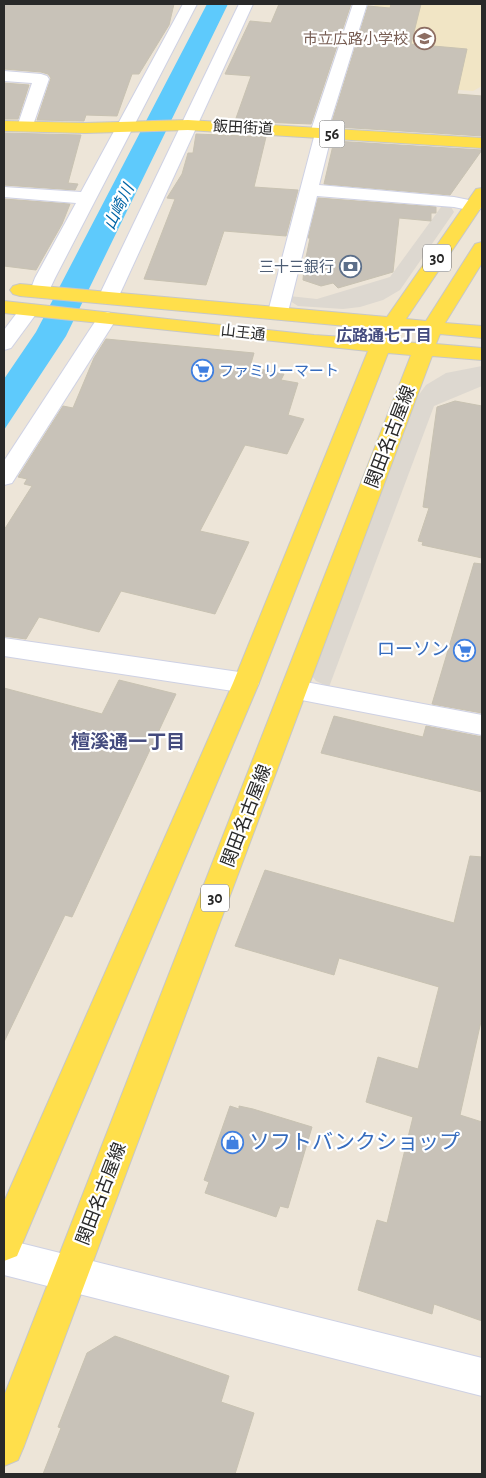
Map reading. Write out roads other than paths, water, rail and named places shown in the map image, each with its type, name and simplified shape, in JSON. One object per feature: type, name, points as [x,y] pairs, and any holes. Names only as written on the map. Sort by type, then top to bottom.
[{"type":"main road","name":"飯田街道","points":[[4,126],[85,128],[185,125],[482,143]]},
{"type":"main road","name":"30","points":[[4,1243],[246,683],[386,335],[478,199]]},
{"type":"main road","name":"関田名古屋線","points":[[4,1446],[429,338],[482,248]]},
{"type":"main road","name":"山王通","points":[[4,288],[37,301]]},
{"type":"main road","name":"山王通","points":[[4,307],[37,301],[103,307],[278,312],[386,335],[429,338],[482,332]]},
{"type":"main road","name":"山王通","points":[[103,307],[314,341],[386,335]]},
{"type":"main road","name":"山王通","points":[[429,338],[482,354]]},
{"type":"street","points":[[4,344],[37,301],[44,278],[87,198],[129,126],[190,4]]},
{"type":"street","points":[[4,478],[103,307],[185,125],[246,4]]},
{"type":"street","points":[[278,312],[309,190],[321,133],[360,4]]},
{"type":"street","points":[[4,76],[41,79],[25,127]]},
{"type":"street","points":[[309,190],[454,202],[478,199]]},
{"type":"street","points":[[4,192],[87,198]]},
{"type":"street","points":[[4,647],[246,683]]},
{"type":"street","points":[[295,690],[482,725]]},
{"type":"street","points":[[4,1257],[482,1377]]},
{"type":"water","name":"山崎川","points":[[207,4],[228,4],[66,336],[4,430],[4,379],[36,332]]},
{"type":"place","name":"市立広路小学校","points":[[424,39]]},
{"type":"place","name":"三十三銀行","points":[[350,267]]},
{"type":"place","name":"ファミリーマート","points":[[203,371]]},
{"type":"place","name":"ローソン","points":[[465,650]]},
{"type":"place","name":"ソフトバンクショップ","points":[[233,1142]]},
{"type":"district","name":"広路通七丁目","points":[[384,336]]},
{"type":"district","name":"檀溪通一丁目","points":[[128,742]]}]
